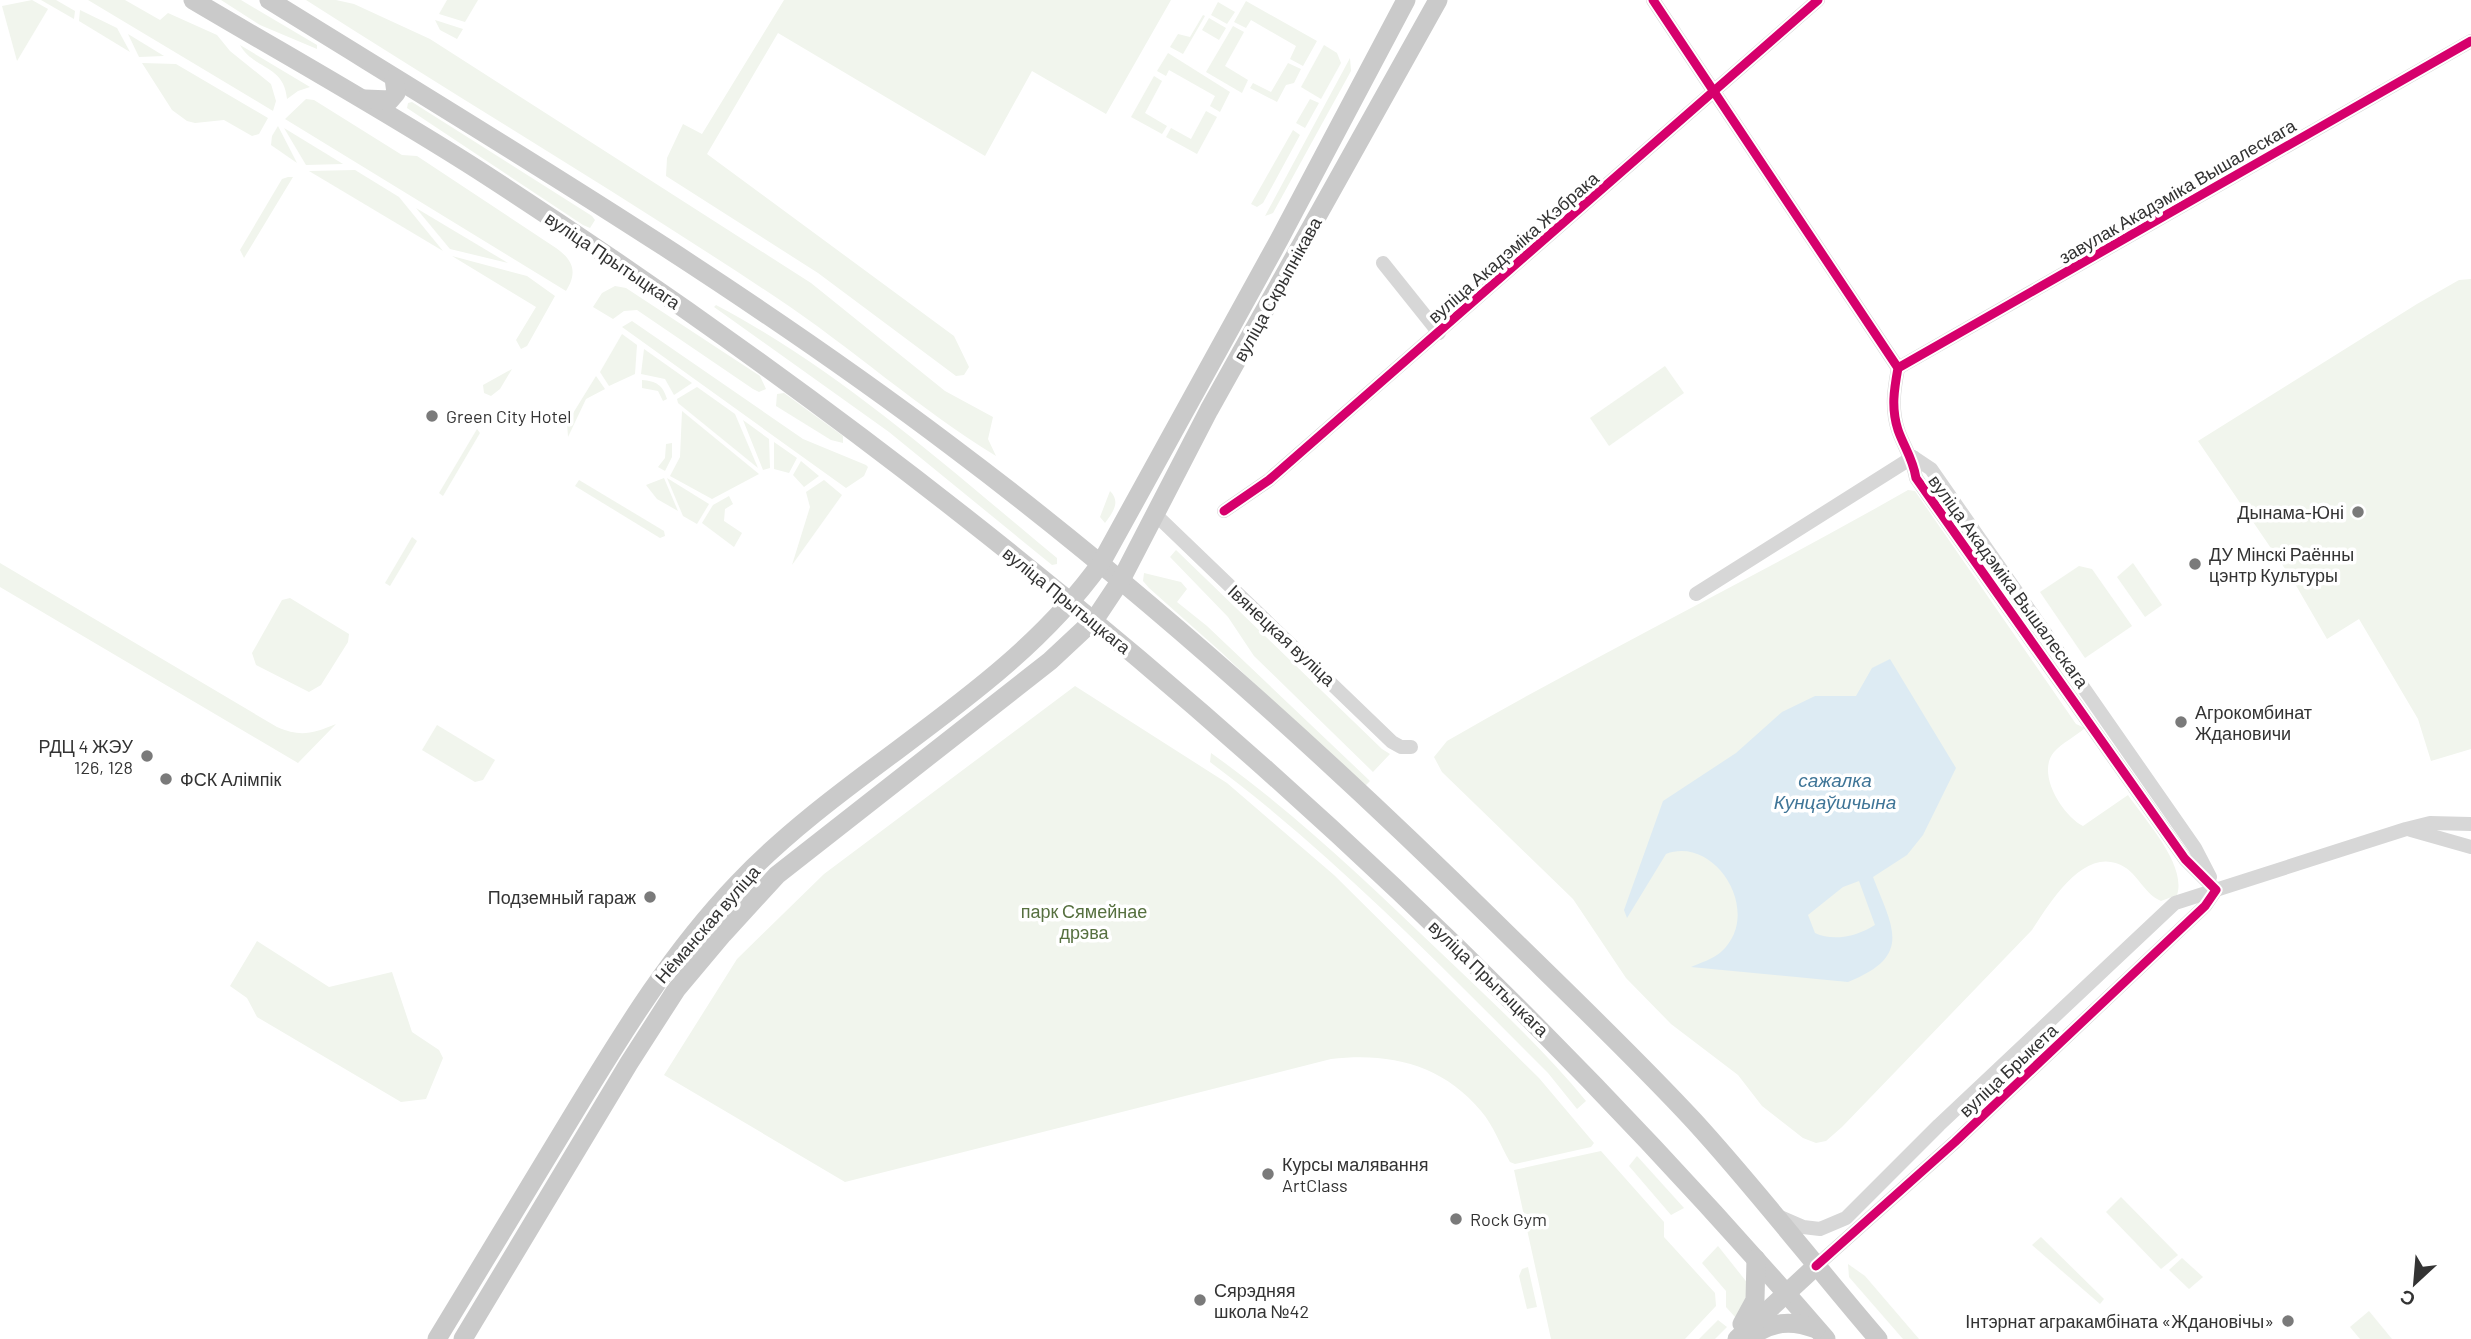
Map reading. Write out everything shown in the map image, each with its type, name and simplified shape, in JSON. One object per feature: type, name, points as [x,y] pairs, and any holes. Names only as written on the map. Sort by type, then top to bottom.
[{"type":"main road","name":"вуліца Прытыцкага","points":[[193,0],[364,99],[605,254],[774,373],[1094,619],[1337,831],[1501,989],[1672,1164],[1821,1334]]},
{"type":"main road","points":[[270,0],[625,220],[778,321],[949,444],[1101,563],[1258,698],[1406,835],[1694,1122],[1878,1339]]},
{"type":"main road","name":"вуліца Скрыпнікава","points":[[1101,563],[1279,240],[1406,0]]},
{"type":"main road","name":"вуліца Скрыпнікава","points":[[1121,580],[1209,410],[1438,0]]},
{"type":"main road","points":[[364,99],[390,100],[397,93],[394,78]]},
{"type":"main road","name":"Нёманская вуліца","points":[[437,1339],[612,1050],[659,979],[708,917],[737,884],[778,846],[1042,635],[1072,602],[1101,563]]},
{"type":"main road","name":"Нёманская вуліца","points":[[463,1339],[676,990],[723,934],[777,875],[1050,661],[1094,619],[1121,580]]},
{"type":"main road","points":[[1731,1339],[1755,1300],[1756,1259]]},
{"type":"main road","points":[[1737,1339],[1816,1266]]},
{"type":"main road","points":[[1747,1339],[1780,1322],[1799,1323],[1821,1334]]},
{"type":"street","points":[[1653,0],[1898,368]]},
{"type":"street","name":"вуліца Акадэміка Жэбрака","points":[[1224,511],[1269,480],[1818,0]]},
{"type":"street","name":"завулак Акадэміка Вышалескага","points":[[1898,368],[2471,41]]},
{"type":"street","points":[[1383,263],[1439,333]]},
{"type":"street","name":"вуліца Акадэміка Вышалескага","points":[[1898,368],[1893,396],[1894,414],[1899,433],[1913,457],[1916,478],[2185,859],[2216,890]]},
{"type":"street","points":[[1696,594],[1913,457]]},
{"type":"street","name":"Івянецкая вуліца","points":[[1156,515],[1392,743],[1411,747]]},
{"type":"street","name":"вуліца Брыкета","points":[[1769,1209],[1787,1222],[1803,1227],[1820,1229],[1836,1225],[2175,903],[2406,829],[2430,823],[2471,824]]},
{"type":"street","points":[[2406,829],[2471,847]]},
{"type":"street","name":"вуліца Брыкета","points":[[1816,1266],[1955,1142],[2205,906],[2216,890]]},
{"type":"street","points":[[2084,990],[2099,1006]]},
{"type":"street","name":"вуліца Брыкета","points":[[1939,1125],[1955,1142]]},
{"type":"green space","points":[[32,0],[48,9],[17,61],[2,6]]},
{"type":"green space","points":[[41,0],[56,0],[75,11],[74,19]]},
{"type":"green space","points":[[88,0],[125,0],[160,20],[168,13],[217,35],[230,51],[271,84],[276,101],[273,111]]},
{"type":"green space","points":[[221,0],[241,0],[317,45],[317,49],[260,25]]},
{"type":"green space","points":[[306,0],[336,0],[354,4],[430,39],[811,283],[945,391],[993,417],[988,439],[996,456],[940,419],[777,298]]},
{"type":"green space","points":[[447,0],[478,0],[465,22],[439,14]]},
{"type":"green space","points":[[784,0],[1171,0],[1106,114],[1032,71],[985,156],[778,33],[707,154],[954,336],[969,367],[964,375],[956,376],[818,273],[666,176],[667,158],[683,124],[702,134]]},
{"type":"green space","points":[[1246,1],[1317,41],[1303,66],[1290,59],[1296,46],[1251,20],[1246,28],[1234,22]]},
{"type":"green space","points":[[1218,2],[1235,12],[1227,24],[1211,15]]},
{"type":"green space","points":[[80,10],[117,28],[130,52],[79,21]]},
{"type":"green space","points":[[1203,15],[1205,16],[1183,54],[1170,47],[1178,34],[1190,37]]},
{"type":"green space","points":[[1209,18],[1226,28],[1219,40],[1202,30]]},
{"type":"green space","points":[[435,20],[463,29],[457,39],[440,30]]},
{"type":"green space","points":[[1233,26],[1244,32],[1225,66],[1248,80],[1242,93],[1206,72]]},
{"type":"green space","points":[[128,34],[164,56],[139,57]]},
{"type":"green space","points":[[240,45],[310,87],[287,99],[285,88],[275,73],[253,59]]},
{"type":"green space","points":[[1324,45],[1337,53],[1341,63],[1321,99],[1301,87]]},
{"type":"green space","points":[[1168,53],[1230,92],[1220,112],[1210,106],[1215,96],[1169,70],[1166,76],[1157,71]]},
{"type":"green space","points":[[1350,58],[1351,71],[1273,213],[1265,216]]},
{"type":"green space","points":[[142,63],[176,64],[268,118],[259,134],[252,136],[224,120],[195,123],[187,121],[172,110]]},
{"type":"green space","points":[[1288,63],[1301,69],[1294,83],[1286,85],[1277,102],[1250,88],[1253,83],[1271,92]]},
{"type":"green space","points":[[1154,76],[1162,81],[1145,113],[1167,126],[1162,134],[1131,117]]},
{"type":"green space","points":[[306,99],[314,100],[402,155],[417,156],[556,248],[572,267],[572,278],[566,291],[285,119]]},
{"type":"green space","points":[[1310,99],[1319,103],[1305,128],[1296,123]]},
{"type":"green space","points":[[412,102],[592,216],[595,220],[590,228],[407,108],[408,103]]},
{"type":"green space","points":[[1206,111],[1217,117],[1197,154],[1166,137],[1171,128],[1191,139]]},
{"type":"green space","points":[[278,126],[297,163],[271,145],[272,136]]},
{"type":"green space","points":[[284,128],[343,164],[306,165]]},
{"type":"green space","points":[[1293,130],[1300,135],[1263,203],[1257,207],[1251,204]]},
{"type":"green space","points":[[355,170],[399,197],[443,251],[309,171]]},
{"type":"green space","points":[[293,177],[244,258],[240,250],[282,179]]},
{"type":"green space","points":[[416,208],[508,263],[450,249]]},
{"type":"green space","points":[[452,256],[527,276],[555,296],[527,346],[521,349],[516,340],[536,307]]},
{"type":"green space","name":"Дынама-Юні","points":[[2471,279],[2471,749],[2431,761],[2418,719],[2359,619],[2327,639],[2294,582],[2198,441],[2417,304],[2459,280]]},
{"type":"green space","points":[[615,286],[626,288],[760,376],[766,389],[759,392],[753,389],[637,310],[624,311],[613,319],[593,307],[602,293]]},
{"type":"green space","points":[[716,305],[762,331],[850,390],[1057,558],[1057,564],[1052,565],[889,432],[714,307]]},
{"type":"green space","points":[[632,321],[803,439],[866,465],[868,467],[864,476],[846,488],[622,327]]},
{"type":"green space","points":[[622,334],[637,345],[635,374],[609,386],[600,372]]},
{"type":"green space","points":[[644,349],[692,383],[674,395],[665,379],[641,374]]},
{"type":"green space","points":[[1665,366],[1684,393],[1609,446],[1590,418]]},
{"type":"green space","points":[[512,369],[500,389],[491,396],[484,393],[483,385]]},
{"type":"green space","points":[[596,376],[605,389],[586,399],[568,437],[567,423]]},
{"type":"green space","points":[[642,380],[658,385],[667,399],[663,401],[658,391],[642,388]]},
{"type":"green space","points":[[697,387],[735,414],[758,468],[678,403],[677,399]]},
{"type":"green space","points":[[784,393],[843,436],[843,443],[831,440],[776,406],[777,394]]},
{"type":"green space","points":[[682,411],[759,474],[712,499],[670,476],[680,457]]},
{"type":"green space","points":[[743,420],[769,439],[770,468],[763,470]]},
{"type":"green space","points":[[477,429],[480,433],[443,496],[439,493]]},
{"type":"green space","points":[[774,442],[797,458],[789,473],[774,469]]},
{"type":"green space","points":[[672,443],[672,457],[665,471],[658,467],[665,458],[666,444]]},
{"type":"green space","points":[[801,461],[819,476],[804,487],[793,475]]},
{"type":"green space","points":[[664,478],[678,511],[657,499],[646,485]]},
{"type":"green space","points":[[667,478],[709,504],[697,524],[683,516]]},
{"type":"green space","points":[[579,480],[664,531],[665,536],[660,538],[575,486]]},
{"type":"green space","points":[[824,480],[842,495],[792,565],[810,507],[806,492]]},
{"type":"green space","points":[[1908,490],[1915,491],[2076,724],[2085,728],[2057,749],[2049,761],[2050,782],[2060,803],[2075,821],[2083,826],[2128,795],[2170,857],[2176,870],[2177,895],[2161,901],[2126,868],[2111,862],[2097,863],[2083,869],[2059,892],[2032,930],[1842,1127],[1826,1141],[1816,1143],[1803,1138],[1762,1106],[1738,1075],[1671,1024],[1626,978],[1573,899],[1442,772],[1434,757],[1447,741]]},
{"type":"green space","points":[[1110,491],[1115,503],[1105,523],[1100,517]]},
{"type":"green space","points":[[729,496],[733,504],[725,509],[724,521],[742,533],[734,547],[702,523],[713,505]]},
{"type":"green space","points":[[412,537],[417,541],[390,586],[385,583]]},
{"type":"green space","points":[[1176,550],[1390,754],[1373,772],[1254,656],[1228,617],[1170,557]]},
{"type":"green space","points":[[0,563],[277,727],[306,733],[336,724],[298,763],[0,587]]},
{"type":"green space","points":[[2133,563],[2162,605],[2145,617],[2117,577]]},
{"type":"green space","points":[[2079,566],[2092,569],[2132,626],[2085,658],[2040,592]]},
{"type":"green space","points":[[1144,573],[1181,582],[1187,589],[1177,602],[1207,626],[1370,781],[1364,787],[1149,588],[1143,581]]},
{"type":"green space","points":[[290,598],[349,634],[348,642],[321,685],[309,692],[256,665],[252,653],[282,600]]},
{"type":"green space","name":"парк Сямейнае дрэва","points":[[1075,686],[1227,783],[1334,875],[1539,1078],[1594,1143],[1591,1147],[1515,1164],[1510,1162],[1486,1117],[1466,1095],[1449,1082],[1432,1072],[1394,1060],[1352,1057],[1331,1059],[845,1182],[664,1075],[737,959],[824,874]]},
{"type":"green space","points":[[437,725],[495,760],[483,780],[475,782],[422,750]]},
{"type":"green space","points":[[1211,753],[1301,823],[1357,874],[1516,1025],[1586,1101],[1577,1109],[1548,1073],[1426,951],[1299,834],[1210,762]]},
{"type":"green space","points":[[257,941],[329,987],[392,972],[412,1032],[439,1050],[443,1058],[426,1099],[401,1102],[257,1017],[247,998],[230,986]]},
{"type":"green space","points":[[1601,1151],[1664,1222],[1664,1237],[1715,1293],[1716,1306],[1685,1339],[1551,1339],[1514,1170]]},
{"type":"green space","points":[[1637,1156],[1684,1208],[1671,1215],[1629,1166]]},
{"type":"green space","points":[[2121,1197],[2178,1255],[2161,1269],[2106,1212]]},
{"type":"green space","points":[[2041,1237],[2104,1299],[2100,1304],[2032,1245]]},
{"type":"green space","points":[[1718,1246],[1750,1289],[1736,1318],[1726,1307],[1726,1291],[1702,1263]]},
{"type":"green space","points":[[2182,1258],[2203,1277],[2189,1289],[2169,1270]]},
{"type":"green space","points":[[1848,1264],[1865,1276],[1919,1339],[1903,1339],[1849,1277]]},
{"type":"green space","points":[[1528,1267],[1537,1307],[1527,1309],[1519,1276],[1522,1269]]},
{"type":"green space","points":[[2369,1311],[2392,1339],[2360,1339],[2350,1327]]},
{"type":"green space","points":[[1718,1320],[1727,1327],[1715,1339],[1699,1339]]},
{"type":"water","name":"сажалка Кунцаўшчына","points":[[1890,659],[1956,768],[1923,835],[1907,855],[1873,877],[1891,925],[1890,951],[1882,962],[1848,982],[1691,967],[1721,952],[1733,936],[1738,918],[1736,899],[1717,867],[1702,856],[1684,851],[1666,854],[1627,918],[1624,910],[1663,801],[1736,753],[1782,712],[1815,696],[1856,696],[1872,668]],"holes":[[[1859,881],[1875,925],[1853,935],[1822,936],[1815,933],[1808,915],[1843,887]]]},
{"type":"cycle path","points":[[1653,0],[1898,368],[1894,414],[1916,478],[2185,859],[2216,890],[2205,906],[1955,1142],[1816,1266]]},
{"type":"cycle path","points":[[1224,511],[1269,480],[1818,0]]},
{"type":"cycle path","points":[[1898,368],[2471,41]]},
{"type":"place","name":"Green City Hotel","points":[[432,416]]},
{"type":"place","name":"Дынама-Юні","points":[[2358,512]]},
{"type":"place","name":"ДУ Мінскі Раённы цэнтр Культуры","points":[[2195,564]]},
{"type":"place","name":"Агрокомбинат Ждановичи","points":[[2181,722]]},
{"type":"place","name":"РДЦ 4 ЖЭУ 126, 128","points":[[147,756]]},
{"type":"place","name":"ФСК Алімпік","points":[[166,779]]},
{"type":"place","name":"Подземный гараж","points":[[650,897]]},
{"type":"place","name":"Курсы малявання ArtClass","points":[[1268,1174]]},
{"type":"place","name":"Rock Gym","points":[[1456,1219]]},
{"type":"place","name":"Сярэдняя школа №42","points":[[1200,1300]]},
{"type":"place","name":"Інтэрнат агракамбіната «Ждановічы»","points":[[2288,1321]]}]
